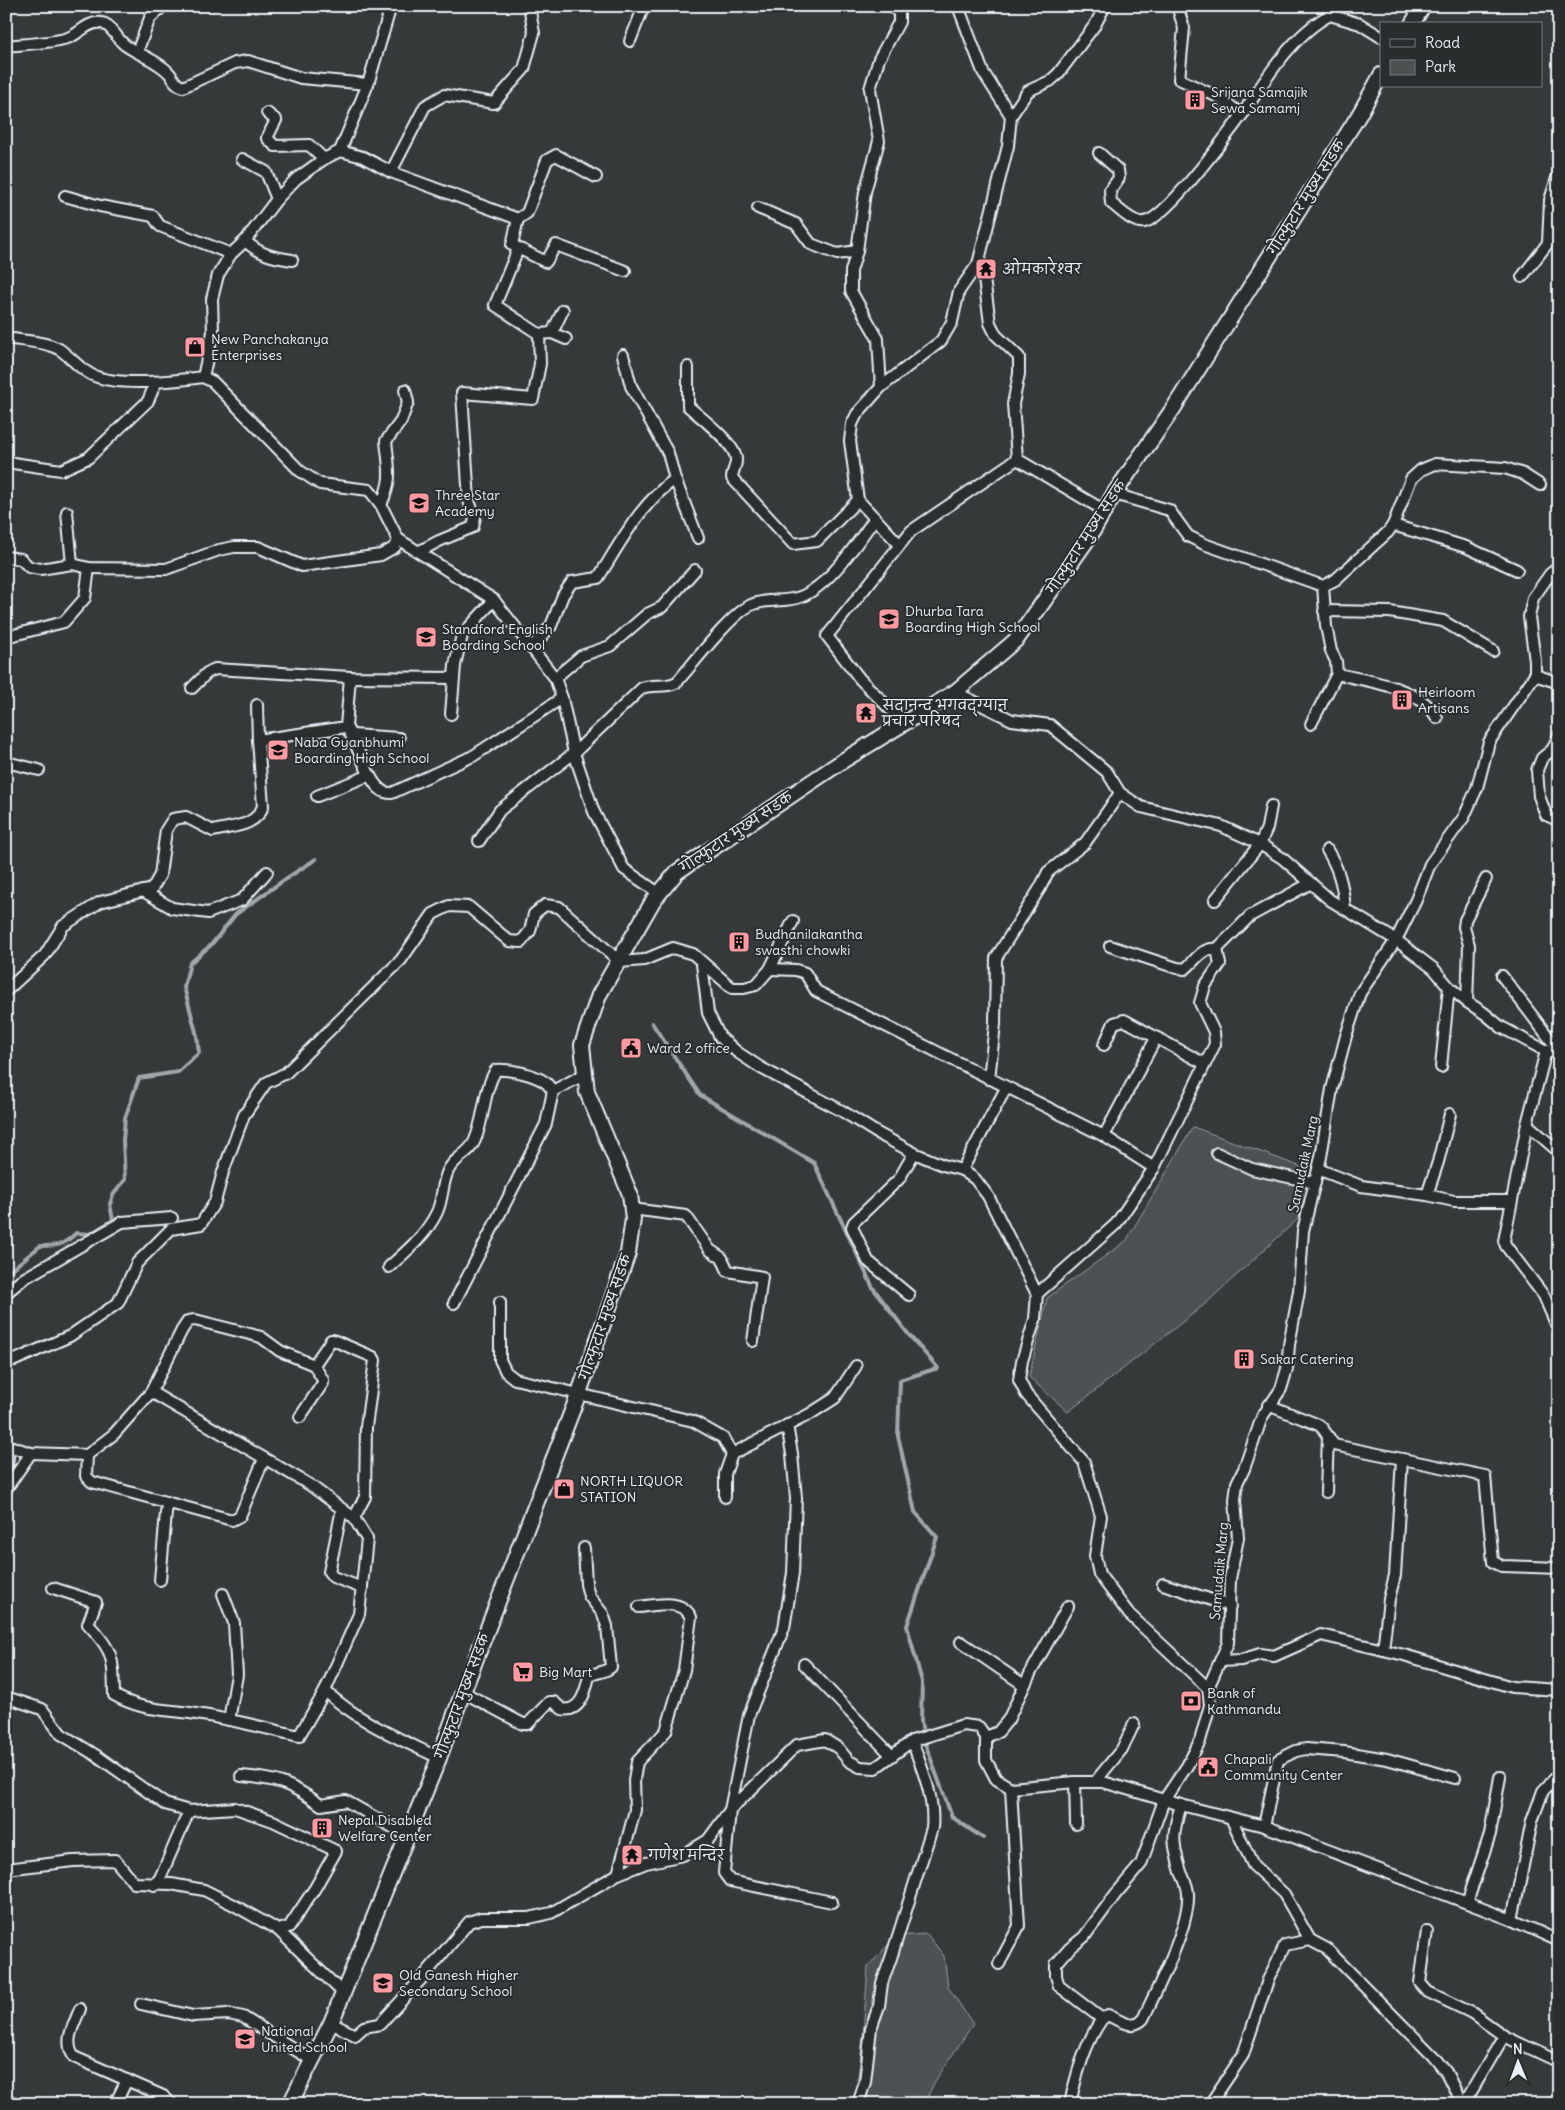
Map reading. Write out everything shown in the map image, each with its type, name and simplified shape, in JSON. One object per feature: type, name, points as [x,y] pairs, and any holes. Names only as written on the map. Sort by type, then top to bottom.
[{"type":"main road","points":[[1413,22],[1423,6]]},
{"type":"main road","name":"गोल्फुटार मुख्य सडक","points":[[290,2104],[332,2023],[408,1836],[579,1393],[628,1254],[632,1219],[630,1194],[587,1092],[582,1045],[599,995],[660,894],[677,872],[844,760],[955,692],[1017,638],[1090,536],[1114,494],[1173,409],[1359,115],[1380,78]]},
{"type":"street","points":[[137,52],[150,18],[163,6]]},
{"type":"street","points":[[340,151],[368,84],[391,6]]},
{"type":"street","points":[[391,172],[426,106],[444,95],[494,103],[524,69],[534,32],[529,6]]},
{"type":"street","points":[[630,41],[644,6]]},
{"type":"street","points":[[881,387],[878,339],[851,291],[852,271],[857,251],[865,192],[880,141],[870,89],[879,59],[899,22],[899,13],[892,6]]},
{"type":"street","points":[[958,6],[983,72],[1011,116]]},
{"type":"street","points":[[899,544],[858,500],[850,442],[852,424],[864,404],[881,387],[941,341],[952,322],[959,291],[978,264],[1008,146],[1011,116],[1028,91],[1050,81],[1058,74],[1095,25],[1105,6]]},
{"type":"street","points":[[1326,6],[1326,18]]},
{"type":"street","points":[[1179,12],[1184,28],[1179,79],[1220,98],[1242,115]]},
{"type":"street","points":[[1099,153],[1118,170],[1119,178],[1110,190],[1111,203],[1134,220],[1143,222],[1157,216],[1201,169],[1242,115],[1262,84],[1302,36],[1330,16],[1360,24],[1380,36]]},
{"type":"street","points":[[6,46],[69,38],[96,22],[109,26],[124,45],[161,67],[173,80],[183,87],[236,63],[248,61],[301,78],[368,84]]},
{"type":"street","points":[[267,113],[276,120],[267,138],[275,146],[309,145],[324,159]]},
{"type":"street","points":[[1559,127],[1559,136]]},
{"type":"street","points":[[203,377],[213,332],[212,300],[215,280],[231,254],[245,241],[277,199],[296,179],[324,159],[340,151],[364,157],[391,172],[518,219]]},
{"type":"street","points":[[596,177],[556,154],[547,160],[528,212],[518,219],[512,245],[546,262],[556,245],[625,271]]},
{"type":"street","points":[[242,159],[266,172],[277,199]]},
{"type":"street","points":[[1522,277],[1548,242],[1550,200],[1559,172]]},
{"type":"street","points":[[65,196],[100,206],[152,216],[160,226],[231,254]]},
{"type":"street","points":[[758,208],[796,224],[811,244],[837,254],[857,251]]},
{"type":"street","points":[[245,241],[257,251],[273,257],[292,260]]},
{"type":"street","points":[[518,249],[495,305],[539,334],[552,333],[566,339]]},
{"type":"street","points":[[978,264],[984,279],[990,323],[996,335],[1019,357],[1019,374],[1014,404],[1017,459]]},
{"type":"street","points":[[552,333],[564,310]]},
{"type":"street","points":[[420,551],[473,527],[475,517],[470,501],[462,393],[533,399],[540,364],[539,334]]},
{"type":"street","points":[[6,338],[58,349],[93,376],[106,379],[156,382],[203,377],[213,382],[300,470],[320,484],[369,490],[381,505],[398,539],[420,551],[494,600],[555,678],[562,698],[574,753],[594,812],[624,869],[660,894]]},
{"type":"street","points":[[623,355],[631,386],[668,453],[675,479],[698,538]]},
{"type":"street","points":[[688,367],[688,406],[735,450],[737,461],[732,472],[732,478],[793,544],[817,541],[858,500]]},
{"type":"street","points":[[6,462],[61,470],[88,458],[148,401],[156,382]]},
{"type":"street","points":[[381,505],[389,487],[390,469],[386,442],[401,421],[408,402],[405,390]]},
{"type":"street","points":[[1017,459],[1105,511]]},
{"type":"street","points":[[905,724],[860,679],[827,636],[911,531],[1017,459]]},
{"type":"street","points":[[1114,494],[1169,510],[1188,536],[1204,544],[1323,586],[1335,580],[1388,532],[1393,526],[1411,478],[1421,470],[1435,464],[1505,468],[1523,474],[1540,485]]},
{"type":"street","points":[[531,648],[551,626],[563,595],[572,582],[598,578],[630,525],[658,491],[675,479]]},
{"type":"street","points":[[67,512],[72,564]]},
{"type":"street","points":[[479,841],[500,810],[574,753],[642,688],[651,685],[669,687],[677,682],[734,618],[750,605],[799,598],[815,588],[845,560],[875,518]]},
{"type":"street","points":[[1393,526],[1466,547],[1516,570]]},
{"type":"street","points":[[6,557],[21,559],[29,567],[40,569],[72,564],[89,568],[166,569],[219,550],[258,547],[302,566],[382,554],[395,547],[398,539]]},
{"type":"street","points":[[1559,567],[1550,574],[1533,598],[1529,617],[1535,675],[1559,683]]},
{"type":"street","points":[[6,637],[64,622],[85,598],[89,568]]},
{"type":"street","points":[[555,678],[581,656],[610,646],[647,614],[662,606],[696,570]]},
{"type":"street","points":[[1311,724],[1337,674],[1336,661],[1331,651],[1324,611],[1323,586]]},
{"type":"street","points":[[451,714],[455,665],[462,635],[494,600]]},
{"type":"street","points":[[1324,611],[1390,612],[1443,621],[1493,651]]},
{"type":"street","points":[[192,688],[207,673],[215,669],[350,677],[454,678]]},
{"type":"street","points":[[1337,674],[1404,690],[1428,708],[1437,718]]},
{"type":"street","name":"Samudaik Marg","points":[[1102,2019],[1059,1986],[1056,1976],[1056,1964],[1069,1949],[1084,1938],[1115,1895],[1141,1864],[1164,1800],[1200,1741],[1210,1705],[1208,1688],[1228,1643],[1230,1579],[1238,1538],[1236,1500],[1238,1482],[1262,1417],[1268,1405],[1281,1389],[1287,1369],[1289,1345],[1299,1290],[1303,1231],[1318,1169],[1332,1089],[1346,1036],[1360,994],[1396,940],[1416,900],[1430,864],[1464,817],[1477,788],[1488,742],[1535,675]]},
{"type":"street","points":[[350,677],[349,731],[374,784],[382,792],[392,793],[473,756],[562,698]]},
{"type":"street","points":[[955,692],[1012,720],[1050,725],[1107,772],[1120,793],[1141,807],[1222,826],[1260,844],[1282,858],[1330,900],[1396,940],[1434,969],[1449,987],[1467,1002],[1501,1027],[1546,1051],[1559,1052]]},
{"type":"street","points":[[6,991],[45,955],[63,926],[100,902],[152,889],[160,875],[166,830],[173,819],[186,817],[213,831],[252,822],[260,816],[263,806],[257,705]]},
{"type":"street","points":[[258,740],[349,731],[399,738]]},
{"type":"street","points":[[1559,735],[1556,751],[1542,758],[1537,770],[1539,796],[1546,816],[1559,822]]},
{"type":"street","points":[[6,762],[39,770]]},
{"type":"street","points":[[316,796],[370,775]]},
{"type":"street","points":[[989,1079],[995,1024],[996,958],[1048,872],[1085,843],[1120,793]]},
{"type":"street","points":[[1215,900],[1260,844],[1267,828],[1271,806]]},
{"type":"street","points":[[1327,850],[1337,866],[1345,909]]},
{"type":"street","points":[[143,891],[172,908],[208,913],[242,900],[267,872]]},
{"type":"street","points":[[1467,1002],[1469,939],[1464,927],[1465,920],[1486,879]]},
{"type":"street","points":[[1217,949],[1250,916],[1311,883]]},
{"type":"street","points":[[6,1362],[15,1360],[70,1336],[118,1303],[137,1263],[171,1229],[201,1224],[215,1202],[223,1172],[244,1116],[266,1083],[286,1073],[401,960],[432,914],[449,906],[469,907],[509,941],[521,942],[530,931],[534,914],[545,905],[559,908],[620,962],[644,960],[673,948],[693,954],[702,964],[732,988],[756,985],[770,969],[793,921]]},
{"type":"street","points":[[1110,946],[1185,969],[1203,951],[1210,948],[1217,949]]},
{"type":"street","points":[[1037,1294],[1116,1224],[1154,1168],[1215,1044],[1214,1032],[1200,1003],[1205,986],[1220,964],[1217,949]]},
{"type":"street","points":[[702,964],[708,1013],[720,1037],[761,1068],[842,1111],[877,1133],[914,1153],[943,1165],[962,1170],[975,1179],[988,1196],[1037,1294],[1035,1319],[1022,1361],[1020,1380],[1026,1394],[1084,1462],[1101,1516],[1095,1556],[1099,1574],[1129,1614],[1208,1688]]},
{"type":"street","points":[[770,969],[796,970],[805,973],[816,991],[1104,1136],[1154,1168]]},
{"type":"street","points":[[1502,976],[1559,1052]]},
{"type":"street","points":[[1441,1068],[1449,987]]},
{"type":"street","points":[[1104,1045],[1114,1023],[1119,1020],[1130,1022],[1205,1064]]},
{"type":"street","points":[[1104,1136],[1156,1038]]},
{"type":"street","points":[[1546,1051],[1527,1124],[1505,1236],[1506,1246],[1544,1296],[1558,1326]]},
{"type":"street","points":[[389,1267],[419,1241],[437,1212],[448,1170],[456,1160],[464,1156],[475,1141],[490,1079],[496,1070],[504,1069],[532,1077],[545,1082],[554,1091]]},
{"type":"street","points":[[454,1303],[546,1124],[554,1091],[585,1074]]},
{"type":"street","points":[[962,1170],[1006,1088]]},
{"type":"street","points":[[1427,1195],[1438,1162],[1450,1114]]},
{"type":"street","points":[[1527,1124],[1559,1152]]},
{"type":"street","points":[[909,1295],[868,1261],[852,1227],[854,1222],[899,1179],[914,1153]]},
{"type":"street","points":[[1217,1153],[1252,1168],[1315,1183]]},
{"type":"street","points":[[1318,1169],[1362,1186],[1427,1195],[1454,1201],[1511,1201]]},
{"type":"street","points":[[632,1209],[686,1216],[710,1250],[722,1258],[728,1271],[762,1277],[753,1341]]},
{"type":"street","points":[[6,1293],[23,1279],[122,1222],[172,1218]]},
{"type":"street","points":[[500,1302],[500,1360],[506,1372],[514,1379],[693,1421],[723,1438],[732,1454]]},
{"type":"street","points":[[6,1476],[8,1445],[31,1453],[87,1455],[114,1434],[151,1392],[188,1321],[195,1320],[261,1337],[280,1351],[314,1365],[323,1383],[300,1417]]},
{"type":"street","points":[[314,1365],[331,1340],[373,1357],[375,1360],[366,1427],[365,1497],[354,1518]]},
{"type":"street","points":[[725,1497],[724,1474],[732,1454],[810,1414],[835,1398],[856,1366]]},
{"type":"street","points":[[53,1588],[96,1602],[88,1624],[106,1644],[113,1663],[114,1695],[129,1704],[229,1720],[299,1736],[325,1690],[359,1614],[367,1540],[354,1518],[310,1485],[151,1392]]},
{"type":"street","points":[[1268,1405],[1319,1425],[1334,1445],[1484,1476],[1493,1562],[1502,1566],[1559,1568]]},
{"type":"street","points":[[787,1425],[796,1498],[794,1572],[784,1628],[749,1715],[730,1810],[724,1873],[730,1881],[832,1902]]},
{"type":"street","points":[[1326,1492],[1328,1436]]},
{"type":"street","points":[[6,1489],[31,1453]]},
{"type":"street","points":[[87,1455],[86,1476],[92,1482],[236,1520],[240,1516],[264,1459]]},
{"type":"street","points":[[1383,1650],[1389,1599],[1395,1575],[1402,1459]]},
{"type":"street","points":[[160,1580],[167,1502]]},
{"type":"street","points":[[342,1509],[329,1572],[334,1577],[362,1588]]},
{"type":"street","points":[[463,1692],[523,1724],[528,1724],[549,1702],[554,1702],[562,1709],[573,1709],[582,1700],[589,1676],[595,1672],[607,1671],[611,1667],[607,1626],[603,1614],[589,1596],[586,1584],[584,1548]]},
{"type":"street","points":[[1163,1584],[1230,1606]]},
{"type":"street","points":[[223,1594],[234,1623],[237,1675],[229,1720]]},
{"type":"street","points":[[618,1874],[635,1810],[634,1780],[637,1762],[666,1731],[684,1670],[691,1617],[687,1610],[678,1606],[663,1604],[639,1607]]},
{"type":"street","points":[[986,1737],[998,1732],[1008,1720],[1024,1685],[1068,1606]]},
{"type":"street","points":[[1220,1660],[1241,1660],[1260,1654],[1274,1656],[1321,1635],[1383,1650],[1512,1687],[1559,1690]]},
{"type":"street","points":[[961,1642],[1024,1685]]},
{"type":"street","points":[[804,1664],[892,1756]]},
{"type":"street","points":[[325,1690],[346,1709],[374,1726],[439,1758]]},
{"type":"street","points":[[6,1697],[42,1709],[61,1734],[97,1756],[165,1804],[189,1811],[235,1808],[243,1810],[273,1821],[336,1851],[315,1888],[289,1927],[278,1930]]},
{"type":"street","points":[[1095,1782],[1122,1749],[1134,1724]]},
{"type":"street","points":[[332,2023],[355,2035],[364,2027],[380,2024],[469,1922],[481,1918],[529,1918],[551,1913],[618,1874],[646,1863],[682,1855],[708,1840],[730,1810],[797,1745],[825,1740],[838,1748],[849,1762],[860,1767],[876,1768],[912,1741],[963,1725],[979,1727],[986,1737],[986,1760],[996,1779],[1011,1788],[1075,1782],[1103,1782],[1264,1826],[1512,1920],[1559,1941]]},
{"type":"street","points":[[858,2104],[865,2082],[871,2028],[879,2006],[882,1982],[932,1828],[934,1813],[931,1796],[912,1741]]},
{"type":"street","points":[[1264,1826],[1278,1760],[1296,1750],[1344,1752],[1387,1759],[1455,1778]]},
{"type":"street","points":[[1512,1920],[1532,1821],[1543,1791],[1559,1774]]},
{"type":"street","points":[[241,1776],[274,1779],[301,1790],[321,1805],[346,1801],[408,1836]]},
{"type":"street","points":[[1468,1903],[1490,1834],[1500,1778]]},
{"type":"street","points":[[1075,1782],[1076,1824]]},
{"type":"street","points":[[999,1964],[1019,1926],[1011,1788]]},
{"type":"street","points":[[1070,2104],[1074,2082],[1082,2060],[1102,2019],[1108,2015],[1132,2026],[1138,2024],[1143,2019],[1174,1950],[1188,1908],[1189,1891],[1176,1852],[1173,1833],[1182,1805]]},
{"type":"street","points":[[154,1885],[160,1878],[189,1811]]},
{"type":"street","points":[[1231,1818],[1252,1865],[1284,1894],[1310,1940],[1327,1949],[1433,2056],[1446,2072],[1463,2104]]},
{"type":"street","points":[[6,1869],[73,1861],[114,1860],[134,1883],[171,1884],[204,1890],[278,1930],[343,1993]]},
{"type":"street","points":[[1427,1932],[1420,1983],[1428,1992],[1472,2013],[1504,2036],[1559,2062]]},
{"type":"street","points":[[1210,2104],[1243,2055],[1268,1980],[1285,1945],[1310,1940]]},
{"type":"street","points":[[141,2004],[193,2016],[228,2014],[243,2017],[313,2060]]},
{"type":"street","points":[[80,2009],[69,2037],[68,2049],[74,2057],[163,2096],[172,2104]]},
{"type":"street","points":[[1463,2104],[1504,2036]]},
{"type":"street","points":[[115,2104],[127,2080]]},
{"type":"street","points":[[6,2099],[17,2104]]},
{"type":"green space","points":[[1193,1127],[1307,1169],[1299,1218],[1204,1305],[1068,1412],[1029,1377],[1047,1298],[1126,1241]]},
{"type":"green space","points":[[927,1934],[944,1956],[948,1987],[973,2024],[935,2081],[924,2104],[854,2104],[862,2047],[868,1967],[896,1936]]},
{"type":"waterway","points":[[6,1274],[40,1246],[60,1244],[76,1233],[90,1234],[113,1220],[110,1204],[113,1195],[125,1180],[123,1141],[125,1118],[139,1078],[178,1072],[199,1053],[197,1036],[184,987],[190,963],[211,945],[236,914],[316,859]]},
{"type":"waterway","points":[[652,1023],[700,1095],[814,1163],[873,1288],[909,1335],[938,1368],[900,1380],[898,1436],[915,1512],[937,1537],[907,1626],[922,1682],[921,1721],[923,1733]]},
{"type":"waterway","points":[[925,1743],[952,1817],[983,1838]]},
{"type":"place","name":"Srijana Samajik Sewa Samamj","points":[[1195,100]]},
{"type":"place","name":"ओमकारेश्वर","points":[[986,269]]},
{"type":"place","name":"New Panchakanya Enterprises","points":[[195,347]]},
{"type":"place","name":"Three Star Academy","points":[[419,503]]},
{"type":"place","name":"Dhurba Tara Boarding High School","points":[[889,619]]},
{"type":"place","name":"Standford English Boarding School","points":[[426,637]]},
{"type":"place","name":"Heirloom Artisans","points":[[1402,700]]},
{"type":"place","name":"सदानन्द भगवद्ग्यान प्रचार परिषद","points":[[866,713]]},
{"type":"place","name":"Naba Gyanbhumi Boarding High School","points":[[278,750]]},
{"type":"place","name":"Budhanilakantha swasthi chowki","points":[[739,942]]},
{"type":"place","name":"Ward 2 office","points":[[631,1048]]},
{"type":"place","name":"Sakar Catering","points":[[1244,1359]]},
{"type":"place","name":"NORTH LIQUOR STATION","points":[[564,1489]]},
{"type":"place","name":"Big Mart","points":[[523,1672]]},
{"type":"place","name":"Bank of Kathmandu","points":[[1191,1701]]},
{"type":"place","name":"Chapali Community Center","points":[[1208,1767]]},
{"type":"place","name":"Nepal Disabled Welfare Center","points":[[322,1828]]},
{"type":"place","name":"गणेश मन्दिर","points":[[632,1855]]},
{"type":"place","name":"Old Ganesh Higher Secondary School","points":[[383,1983]]},
{"type":"place","name":"National United School","points":[[245,2039]]}]
